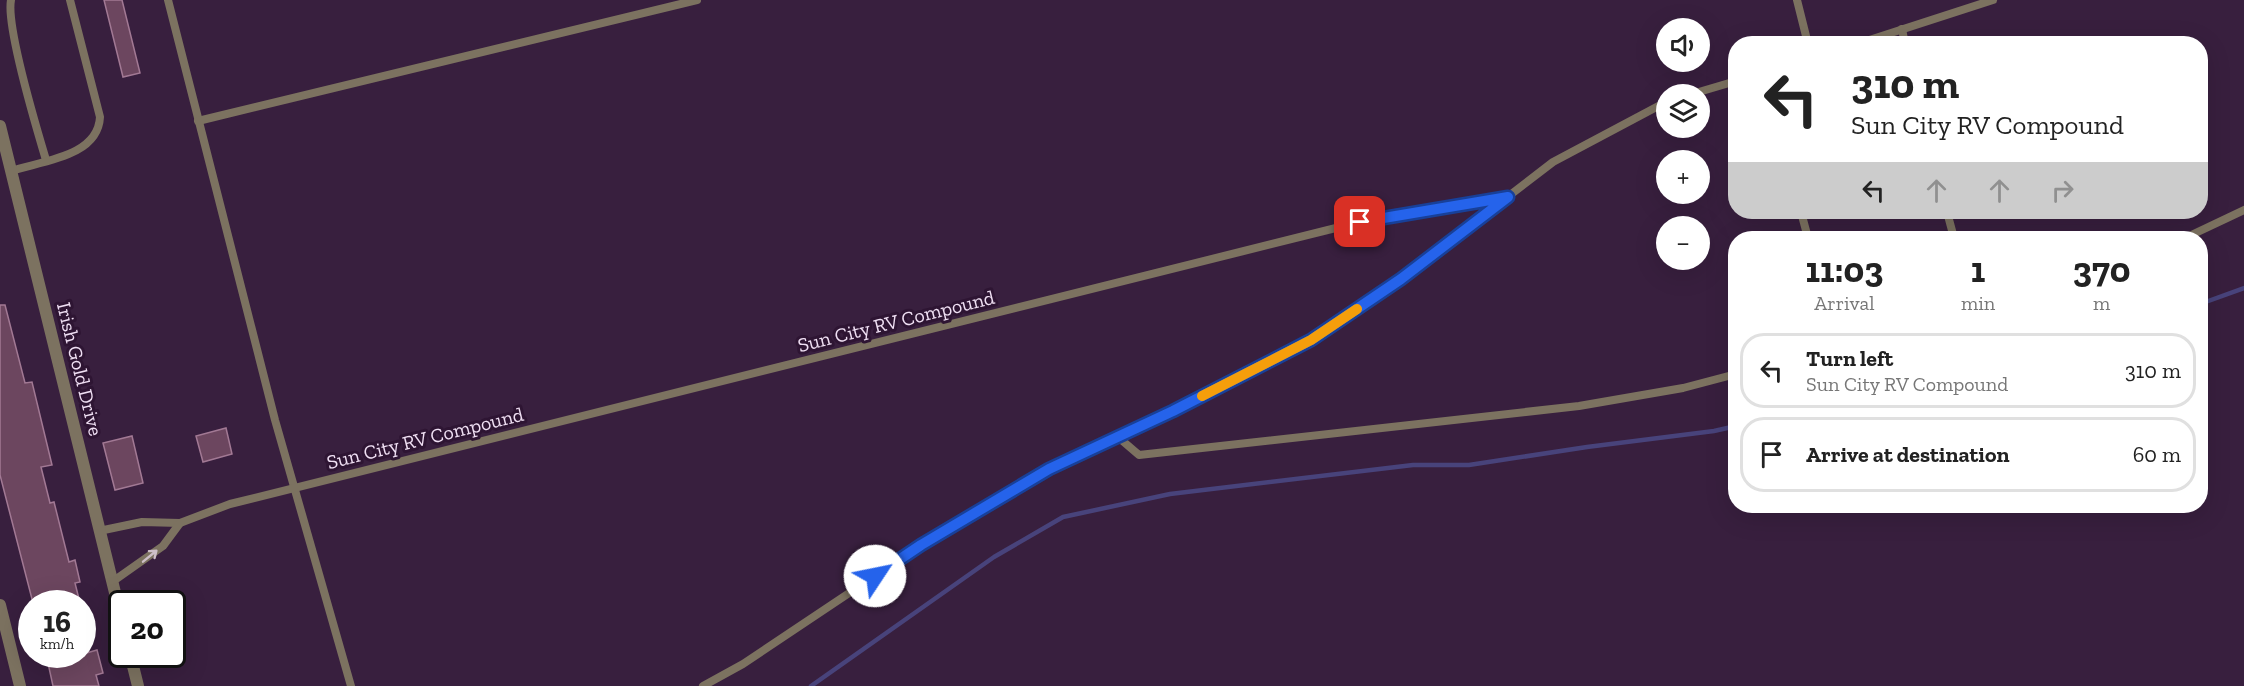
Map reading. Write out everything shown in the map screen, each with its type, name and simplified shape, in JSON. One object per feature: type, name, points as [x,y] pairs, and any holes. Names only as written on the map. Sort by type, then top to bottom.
[{"type":"street","name":"Irish Gold Drive","points":[[0,126],[114,590]]},
{"type":"street","points":[[0,605],[20,686]]},
{"type":"street","points":[[134,668],[138,686]]},
{"type":"lane","points":[[11,0],[9,7],[16,40],[46,160]]},
{"type":"lane","points":[[11,171],[79,150],[93,139],[100,127],[100,117],[70,0]]},
{"type":"lane","points":[[168,0],[295,487],[351,686]]},
{"type":"lane","points":[[198,121],[697,0]]},
{"type":"lane","points":[[1797,0],[1806,36]]},
{"type":"lane","points":[[1881,36],[1993,0]]},
{"type":"lane","points":[[1902,29],[1903,36]]},
{"type":"lane","points":[[1710,89],[1728,83]]},
{"type":"lane","name":"Sun City RV Compound","points":[[703,686],[742,664],[921,545],[1049,469],[1311,340],[1401,279],[1552,162],[1656,107]]},
{"type":"lane","name":"Sun City RV Compound","points":[[180,523],[230,504],[295,487],[1380,217],[1508,197]]},
{"type":"lane","points":[[2200,231],[2244,210]]},
{"type":"lane","points":[[1118,437],[1139,455],[1579,406],[1683,388],[1728,376]]},
{"type":"lane","points":[[99,531],[142,522],[180,523]]},
{"type":"lane","points":[[112,582],[163,546],[180,523]]},
{"type":"building","points":[[104,0],[122,0],[140,73],[123,77]]},
{"type":"building","points":[[0,305],[5,305],[25,383],[32,382],[52,465],[41,467],[50,503],[54,502],[69,562],[75,560],[80,582],[75,583],[77,590],[30,590],[0,475]]},
{"type":"building","points":[[226,428],[232,454],[203,462],[196,436]]},
{"type":"building","points":[[132,436],[143,483],[115,490],[103,443]]},
{"type":"building","points":[[96,650],[103,673],[96,675],[99,686],[53,686],[49,668],[96,668]]},
{"type":"waterway","points":[[2208,301],[2244,288]]},
{"type":"waterway","points":[[811,686],[994,557],[1063,517],[1170,494],[1413,465],[1469,465],[1728,428]]},
{"type":"slow traffic","points":[[1202,396],[1311,340],[1357,309]]},
{"type":"route","points":[[875,576],[921,545],[1049,469],[1173,411],[1311,340],[1401,279],[1508,197],[1360,222]]}]
